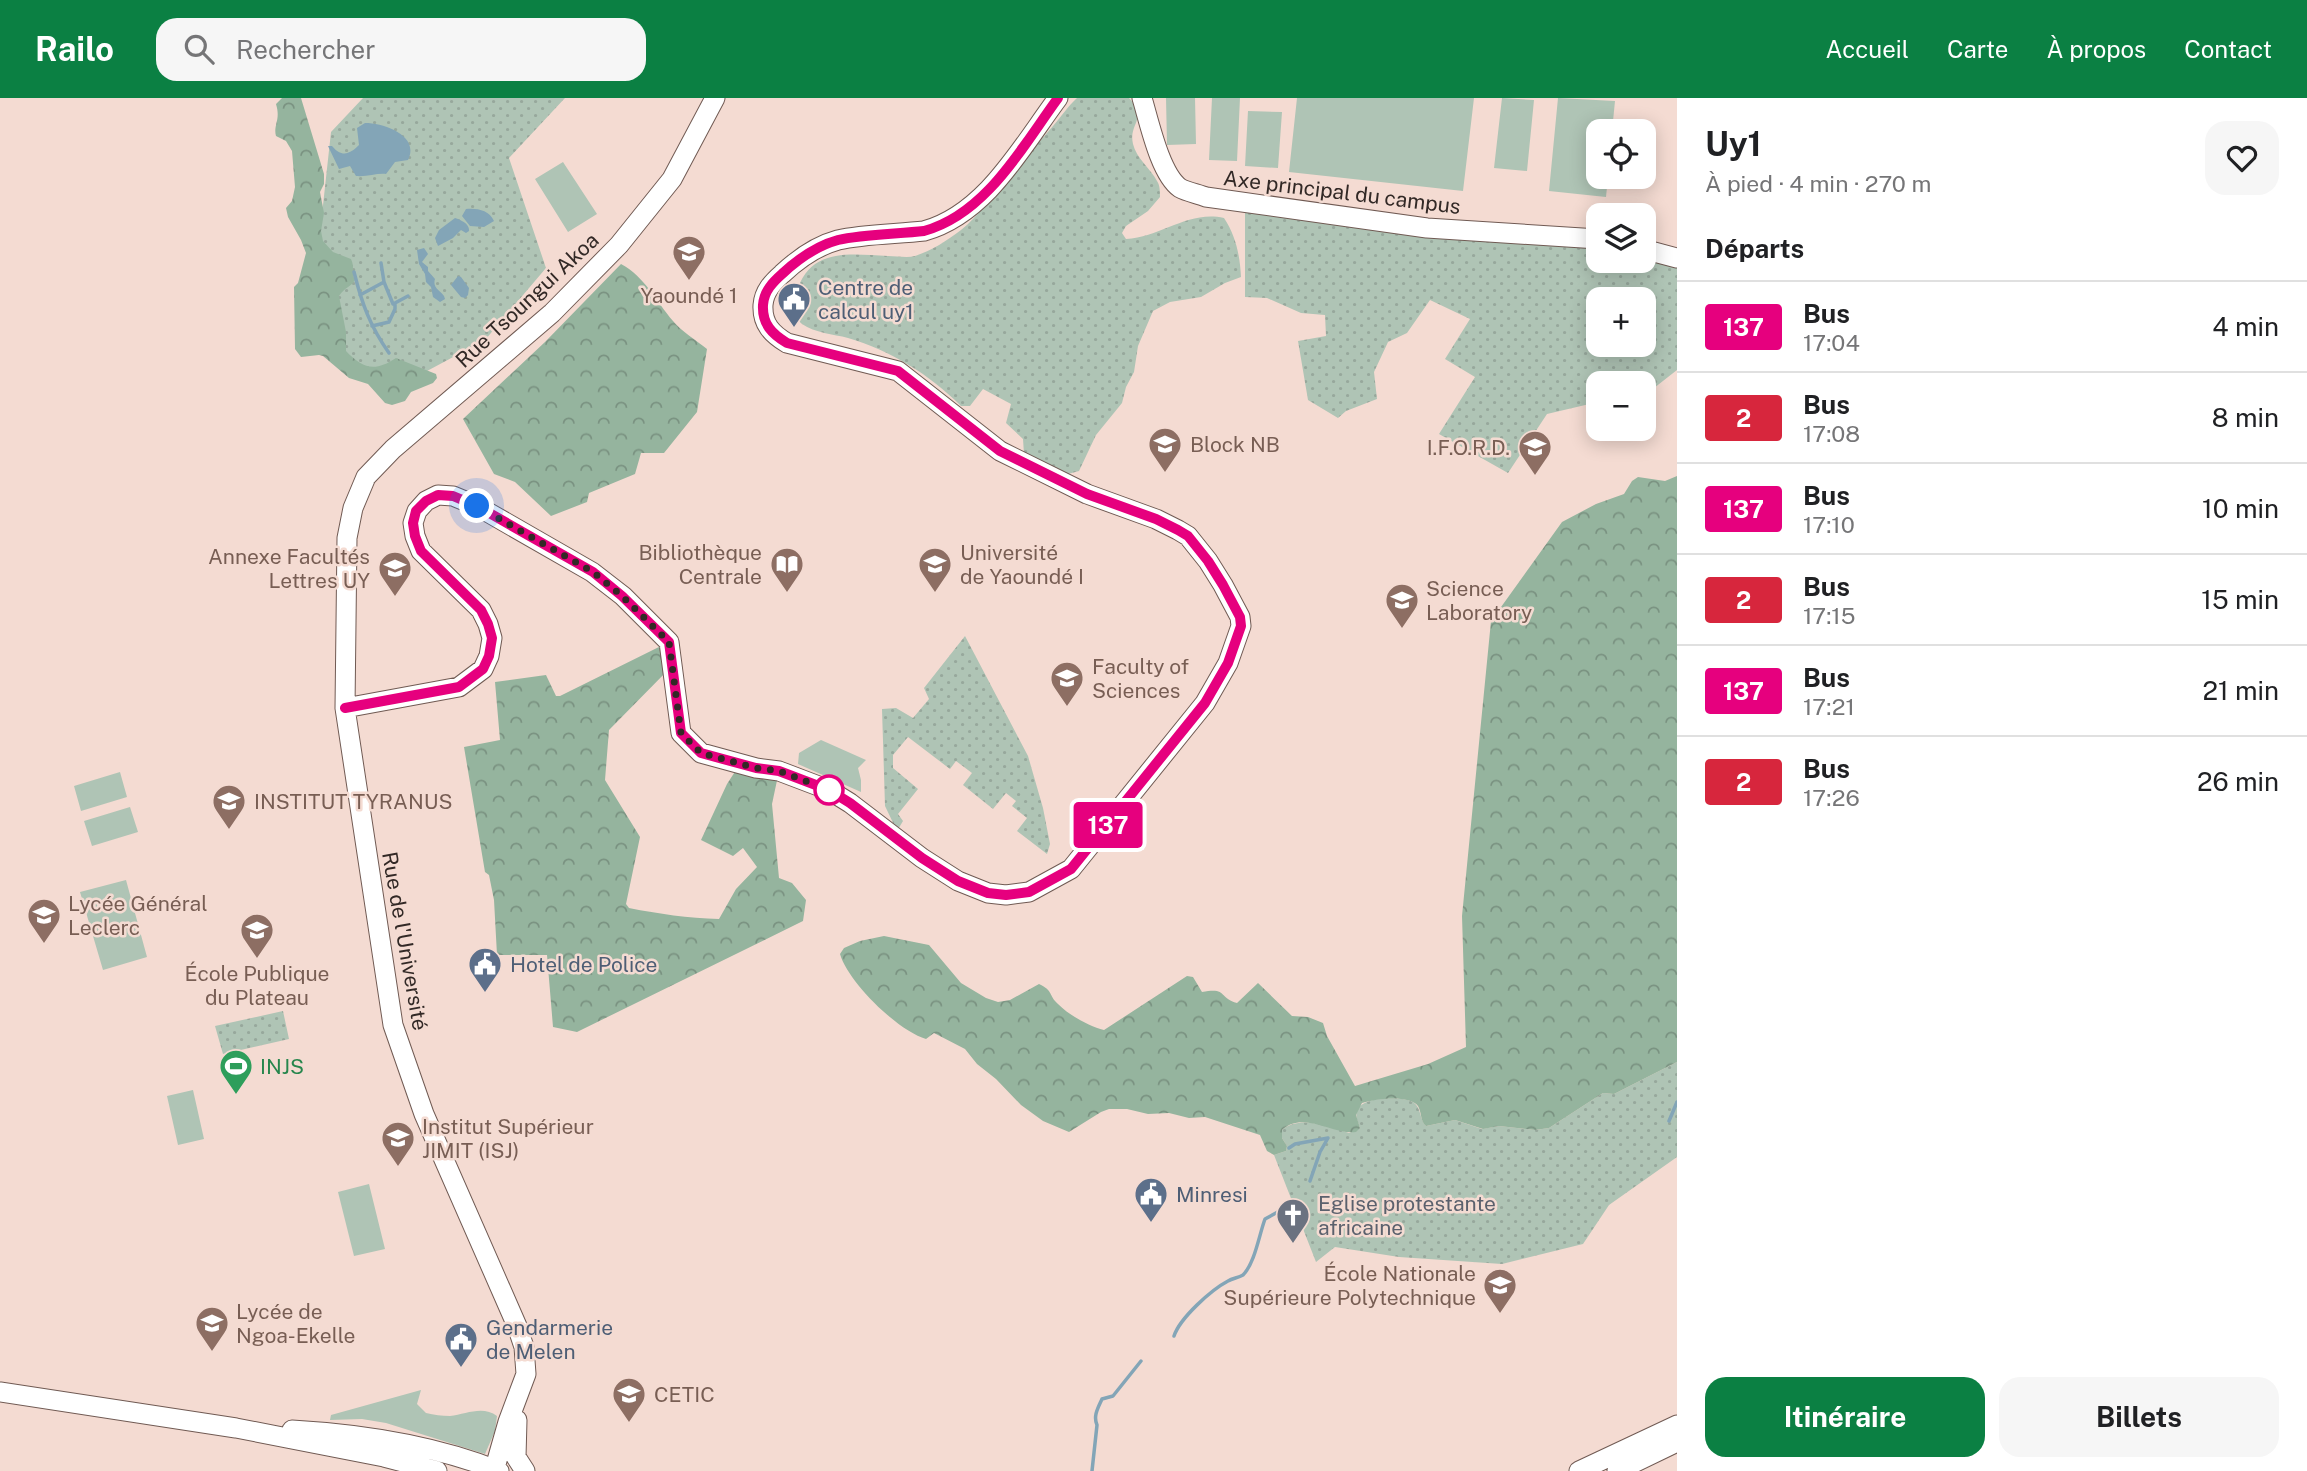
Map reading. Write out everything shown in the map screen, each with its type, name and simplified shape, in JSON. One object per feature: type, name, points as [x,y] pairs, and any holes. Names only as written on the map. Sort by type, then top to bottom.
[{"type":"street","name":"Rue Tsoungui Akoa","points":[[366,477],[393,449],[552,313],[619,245],[672,178],[715,98]]},
{"type":"street","points":[[345,708],[459,687],[483,669],[489,656],[492,638],[481,610],[421,551],[415,536],[413,523],[416,511],[426,501],[438,495],[453,496],[477,506],[593,572],[669,642],[681,733],[701,753],[756,768],[779,771],[829,790],[949,876],[988,893],[1006,895],[1029,892],[1071,869],[1205,703],[1228,663],[1241,626],[1240,617],[1223,585],[1188,536],[1178,530],[1156,519],[1087,494],[1000,451],[898,371],[787,343],[775,336],[763,320],[763,301],[770,285],[799,259],[817,248],[838,240],[924,231],[938,227],[972,206],[1001,175],[1058,98]]},
{"type":"street","name":"Axe principal du campus","points":[[1142,98],[1165,167],[1180,187],[1206,197],[1427,228],[1586,238]]},
{"type":"street","points":[[1656,252],[1677,258]]},
{"type":"street","name":"Rue de l'Université","points":[[366,477],[353,508],[347,538],[345,708],[393,1025],[424,1114],[524,1347],[526,1374],[508,1422],[496,1470]]},
{"type":"street","name":"Rue de l'Université","points":[[520,1391],[516,1457],[525,1471]]},
{"type":"street","points":[[0,1392],[236,1428],[384,1457],[437,1471]]},
{"type":"street","points":[[1579,1471],[1677,1425]]},
{"type":"street","points":[[236,1428],[317,1432],[397,1442],[496,1470]]},
{"type":"street","points":[[1617,1471],[1677,1442]]},
{"type":"green space","points":[[282,98],[301,98],[324,174],[324,184],[320,192],[324,213],[321,231],[323,241],[333,252],[351,259],[352,262],[355,280],[339,296],[346,332],[346,351],[364,365],[375,367],[396,358],[436,374],[437,378],[433,383],[411,392],[405,401],[392,405],[385,403],[368,384],[349,378],[323,356],[301,357],[295,349],[294,287],[298,283],[306,253],[286,208],[292,201],[295,187],[292,151],[286,141],[276,136],[275,132],[278,114],[276,104]]},
{"type":"green space","points":[[363,98],[565,98],[509,158],[546,268],[485,340],[399,386],[343,356],[318,251],[331,132]]},
{"type":"green space","points":[[1077,98],[1129,98],[1135,105],[1138,116],[1133,131],[1133,144],[1158,183],[1160,197],[1148,211],[1126,226],[1122,233],[1126,239],[1151,234],[1199,218],[1224,218],[1237,246],[1241,277],[1201,297],[1170,302],[1153,311],[1138,346],[1134,372],[1122,403],[1096,435],[1079,471],[1068,474],[1024,454],[1023,439],[1006,423],[1011,404],[983,389],[970,406],[961,406],[923,374],[894,357],[864,343],[802,324],[796,314],[795,302],[802,279],[810,268],[821,261],[859,254],[915,256],[956,234],[980,212],[1012,171]]},
{"type":"green space","points":[[1166,98],[1195,98],[1196,144],[1167,145]]},
{"type":"green space","points":[[1212,98],[1240,98],[1237,161],[1209,160]]},
{"type":"green space","points":[[1297,98],[1474,98],[1463,191],[1289,172]]},
{"type":"green space","points":[[1502,98],[1534,100],[1527,171],[1494,168]]},
{"type":"green space","points":[[1558,98],[1615,101],[1613,119],[1586,119],[1586,189],[1607,189],[1606,197],[1549,191]]},
{"type":"green space","points":[[1248,111],[1282,112],[1278,168],[1245,166]]},
{"type":"green space","points":[[563,162],[597,214],[568,232],[535,179]]},
{"type":"green space","points":[[1245,204],[1586,238],[1586,273],[1656,273],[1656,252],[1677,258],[1677,370],[1656,386],[1656,371],[1586,371],[1586,405],[1547,414],[1508,473],[1439,434],[1475,377],[1445,359],[1470,319],[1430,300],[1407,333],[1388,342],[1374,372],[1377,399],[1346,411],[1338,418],[1308,400],[1298,341],[1326,336],[1325,315],[1301,313],[1267,298],[1245,297]]},
{"type":"green space","points":[[621,264],[644,282],[677,325],[707,349],[697,412],[664,453],[641,453],[635,474],[589,493],[587,502],[551,516],[515,482],[494,474],[463,419],[545,342]]},
{"type":"green space","points":[[1677,476],[1677,1062],[1614,1094],[1603,1093],[1549,1128],[1535,1130],[1499,1126],[1483,1129],[1455,1120],[1426,1126],[1414,1102],[1391,1099],[1362,1103],[1356,1115],[1360,1128],[1356,1132],[1309,1123],[1290,1124],[1282,1130],[1286,1151],[1274,1155],[1267,1151],[1260,1135],[1205,1117],[1189,1118],[1169,1113],[1148,1114],[1127,1109],[1109,1109],[1069,1132],[1043,1121],[1021,1105],[977,1064],[965,1049],[934,1033],[926,1039],[902,1026],[863,991],[845,965],[840,954],[844,948],[860,941],[884,936],[929,945],[961,983],[986,998],[998,1002],[1010,1000],[1039,984],[1047,989],[1068,1013],[1104,1030],[1187,976],[1193,977],[1202,992],[1216,991],[1237,1003],[1258,983],[1292,1016],[1308,1017],[1323,1023],[1327,1036],[1355,1086],[1428,1064],[1466,1047],[1462,916],[1491,621],[1562,522],[1596,504],[1624,494],[1638,477],[1665,481]]},
{"type":"green space","points":[[965,636],[1028,756],[1050,844],[1047,854],[1017,831],[1027,818],[1012,806],[1016,801],[1006,793],[993,809],[963,785],[972,773],[956,761],[950,769],[908,737],[893,755],[893,768],[918,789],[898,814],[903,821],[897,831],[885,806],[882,709],[896,708],[913,718],[929,699],[924,688]]},
{"type":"green space","points":[[669,642],[672,666],[609,730],[605,780],[640,837],[626,904],[629,908],[651,912],[719,919],[736,889],[757,867],[743,848],[733,856],[701,840],[727,784],[740,764],[779,771],[772,804],[779,878],[792,883],[806,900],[803,921],[577,1032],[553,1027],[547,955],[497,955],[494,900],[489,875],[485,872],[464,747],[500,740],[495,682],[546,675],[556,696],[560,696]]},
{"type":"green space","points":[[821,740],[866,760],[858,768],[861,792],[798,764],[799,753]]},
{"type":"green space","points":[[120,772],[127,797],[81,811],[74,786]]},
{"type":"green space","points":[[130,807],[138,832],[92,846],[84,821]]},
{"type":"green space","points":[[126,880],[147,957],[103,970],[80,892]]},
{"type":"green space","points":[[283,1011],[289,1039],[223,1054],[215,1026]]},
{"type":"green space","points":[[1677,1062],[1677,1157],[1609,1205],[1583,1244],[1502,1264],[1399,1257],[1335,1247],[1316,1262],[1274,1155],[1286,1151],[1282,1130],[1289,1126],[1314,1123],[1349,1133],[1360,1128],[1356,1115],[1360,1106],[1382,1099],[1413,1102],[1426,1126],[1455,1120],[1482,1129],[1499,1126],[1535,1130],[1549,1128],[1603,1093],[1614,1094]]},
{"type":"green space","points":[[193,1090],[204,1139],[178,1145],[167,1096]]},
{"type":"green space","points":[[369,1184],[385,1249],[354,1256],[338,1192]]},
{"type":"green space","points":[[421,1390],[417,1404],[426,1413],[450,1416],[486,1411],[497,1416],[495,1431],[485,1454],[386,1423],[362,1419],[330,1420],[331,1415]]},
{"type":"water","points":[[365,123],[391,128],[405,138],[409,144],[408,160],[395,162],[386,174],[356,176],[350,166],[339,169],[328,146],[343,153],[352,151],[359,145],[357,128]]},
{"type":"water","points":[[466,209],[489,214],[494,221],[484,227],[470,226],[462,216]]},
{"type":"water","points":[[455,218],[467,224],[469,231],[466,233],[461,230],[438,246],[435,238],[439,230]]},
{"type":"water","points":[[424,248],[428,254],[422,262],[428,267],[436,287],[444,296],[445,299],[440,302],[433,297],[419,264],[417,250]]},
{"type":"water","points":[[458,276],[469,288],[465,298],[451,285]]},
{"type":"waterway","points":[[381,263],[384,282],[393,304]]},
{"type":"waterway","points":[[354,272],[367,314],[389,353]]},
{"type":"waterway","points":[[360,295],[384,282]]},
{"type":"waterway","points":[[372,326],[389,322],[395,303],[408,296]]},
{"type":"waterway","points":[[1669,1121],[1677,1102]]},
{"type":"waterway","points":[[1289,1148],[1295,1144],[1328,1138],[1310,1181]]},
{"type":"waterway","points":[[1174,1336],[1189,1313],[1205,1298],[1221,1285],[1243,1275],[1254,1256],[1265,1219],[1285,1208]]},
{"type":"waterway","points":[[1092,1471],[1096,1415],[1102,1399],[1113,1396],[1141,1361]]},
{"type":"bus line","name":"137","points":[[345,708],[459,687],[483,669],[489,656],[492,638],[481,610],[421,551],[415,536],[413,523],[416,511],[426,501],[438,495],[453,496],[477,506],[593,572],[669,642],[681,733],[701,753],[756,768],[779,771],[829,790],[878,823],[922,858],[958,881],[988,893],[1006,895],[1029,892],[1071,869],[1205,703],[1228,663],[1241,626],[1240,617],[1223,585],[1188,536],[1178,530],[1156,519],[1087,494],[1000,451],[898,371],[787,343],[775,336],[763,320],[763,301],[770,285],[799,259],[817,248],[838,240],[924,231],[950,222],[972,206],[1001,175],[1058,98]]},
{"type":"place","name":"Yaoundé 1","points":[[689,282]]},
{"type":"place","name":"Centre de calcul uy1","points":[[794,329]]},
{"type":"place","name":"Block NB","points":[[1165,474]]},
{"type":"place","name":"I.F.O.R.D.","points":[[1535,477]]},
{"type":"place","name":"Bibliothèque Centrale","points":[[787,594]]},
{"type":"place","name":"Université de Yaoundé I","points":[[935,594]]},
{"type":"place","name":"Annexe Facultés Lettres UY","points":[[395,598]]},
{"type":"place","name":"Science Laboratory","points":[[1402,630]]},
{"type":"place","name":"Faculty of Sciences","points":[[1067,708]]},
{"type":"place","name":"INSTITUT TYRANUS","points":[[229,831]]},
{"type":"place","name":"Lycée Général Leclerc","points":[[44,945]]},
{"type":"place","name":"École Publique du Plateau","points":[[257,960]]},
{"type":"place","name":"Hotel de Police","points":[[485,994]]},
{"type":"place","name":"INJS","points":[[236,1096]]},
{"type":"place","name":"Institut Supérieur JIMIT (ISJ)","points":[[398,1168]]},
{"type":"place","name":"Minresi","points":[[1151,1224]]},
{"type":"place","name":"Eglise protestante africaine","points":[[1293,1245]]},
{"type":"place","name":"École Nationale Supérieure Polytechnique","points":[[1500,1315]]},
{"type":"place","name":"Lycée de Ngoa-Ekelle","points":[[212,1353]]},
{"type":"place","name":"Gendarmerie de Melen","points":[[461,1369]]},
{"type":"place","name":"CETIC","points":[[629,1424]]},
{"type":"route","points":[[477,506],[593,572],[669,642],[681,733],[701,753],[756,768],[779,771],[829,790]]}]
